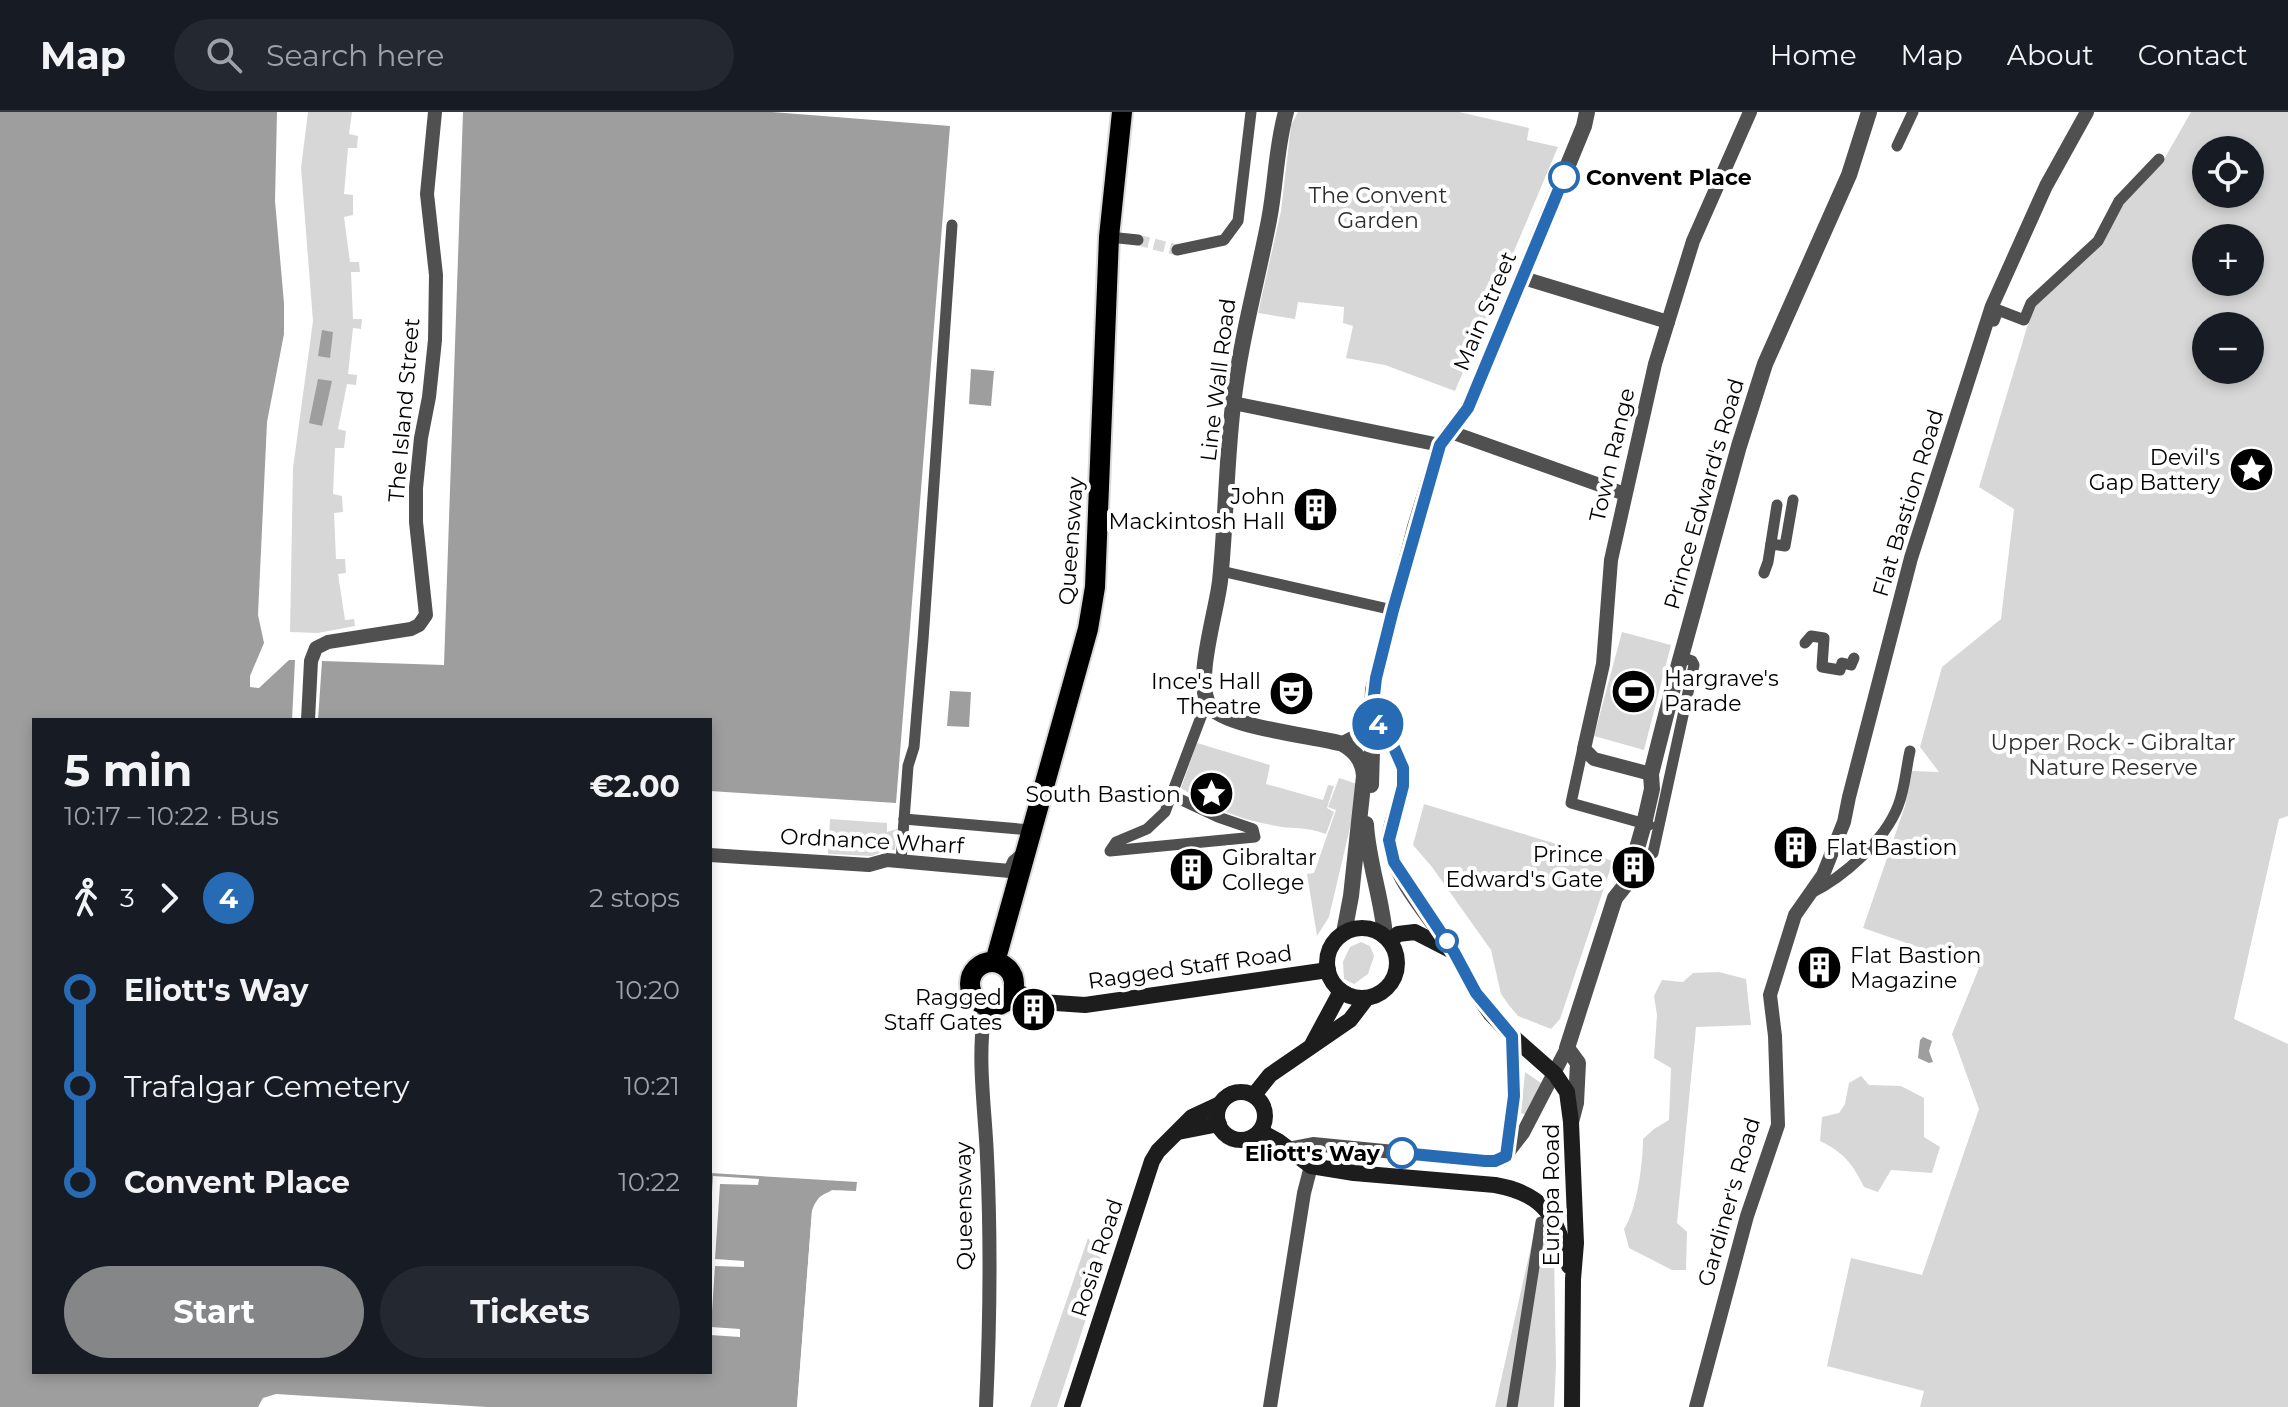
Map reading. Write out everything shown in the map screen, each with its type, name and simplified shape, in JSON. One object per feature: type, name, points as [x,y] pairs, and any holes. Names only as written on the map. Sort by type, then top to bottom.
[{"type":"main road","name":"Queensway","points":[[995,962],[1088,629],[1095,587],[1109,237],[1122,112]]},
{"type":"main road","points":[[1365,928],[1387,939],[1397,958],[1395,977],[1384,992],[1366,999],[1348,996],[1334,985],[1328,970],[1330,949],[1344,933],[1365,928]]},
{"type":"main road","points":[[1387,939],[1415,932],[1454,952],[1476,993],[1512,1036],[1555,1074],[1567,1092],[1571,1122]]},
{"type":"main road","points":[[995,962],[1008,969],[1014,982],[1013,990],[999,1005],[986,1005],[975,998],[970,980],[981,965],[995,962]]},
{"type":"main road","name":"Ragged Staff Road","points":[[1013,990],[1041,1002],[1085,1005],[1328,970]]},
{"type":"main road","points":[[1312,1045],[1341,991]]},
{"type":"main road","points":[[1220,1104],[1219,1124],[1227,1136],[1240,1140],[1253,1137],[1260,1131],[1265,1113],[1260,1100],[1254,1095],[1270,1075],[1350,1020],[1366,999]]},
{"type":"main road","name":"Rosia Road","points":[[1072,1407],[1152,1161],[1192,1117],[1239,1092],[1254,1095]]},
{"type":"main road","name":"Europa Road","points":[[1571,1122],[1576,1243],[1572,1407]]},
{"type":"main road","points":[[1178,1132],[1219,1124]]},
{"type":"main road","points":[[1260,1131],[1311,1166],[1518,1190],[1547,1210],[1561,1234],[1573,1279]]},
{"type":"street","name":"The Island Street","points":[[308,718],[311,661],[316,648],[323,643],[411,629],[419,625],[426,615],[416,522],[416,488],[435,340],[436,275],[427,194],[435,112]]},
{"type":"street","points":[[1177,250],[1224,240],[1238,221],[1251,112]]},
{"type":"street","name":"Line Wall Road","points":[[1207,701],[1204,671],[1221,571],[1233,403],[1252,291],[1270,218],[1286,112]]},
{"type":"street","name":"Main Street","points":[[1387,939],[1383,908],[1367,843],[1376,678],[1444,438],[1468,408],[1523,278],[1587,112]]},
{"type":"street","name":"Town Range","points":[[1584,743],[1603,664],[1611,560],[1640,423],[1693,241],[1750,112]]},
{"type":"street","name":"Prince Edward's Road","points":[[1567,1048],[1615,898],[1627,883],[1651,826],[1651,774],[1739,446],[1765,364],[1849,175],[1869,112]]},
{"type":"street","points":[[1897,146],[1913,112]]},
{"type":"street","name":"Flat Bastion Road","points":[[1795,915],[1823,875],[1844,822],[1908,570],[1997,290],[2036,205],[2087,112]]},
{"type":"street","points":[[1988,320],[1994,323],[1998,310],[2024,320],[2031,303],[2098,241],[2119,201],[2159,159]]},
{"type":"street","points":[[901,861],[923,640],[952,225]]},
{"type":"street","points":[[1109,237],[1138,240]]},
{"type":"street","points":[[1523,278],[1668,322]]},
{"type":"street","points":[[1233,403],[1444,438],[1625,494]]},
{"type":"street","points":[[1771,544],[1785,546],[1793,500]]},
{"type":"street","points":[[1764,573],[1777,505]]},
{"type":"street","points":[[1221,571],[1393,610]]},
{"type":"street","points":[[1805,643],[1811,636],[1824,638],[1822,667],[1840,670],[1842,663],[1851,665],[1854,658]]},
{"type":"street","points":[[1653,853],[1651,826],[1694,665],[1681,657]]},
{"type":"street","points":[[1207,701],[1214,710],[1229,718],[1343,744],[1357,754],[1364,776],[1344,933]]},
{"type":"street","points":[[1171,795],[1253,829],[1255,837],[1110,851],[1116,842],[1147,829],[1165,812],[1171,795],[1207,701]]},
{"type":"street","points":[[1343,744],[1360,735],[1373,717],[1392,743],[1403,768],[1401,797],[1389,840],[1394,862],[1454,952]]},
{"type":"street","points":[[1584,743],[1571,803],[1651,826]]},
{"type":"street","points":[[1584,743],[1584,749],[1594,759],[1651,774]]},
{"type":"street","points":[[1811,893],[1832,883],[1856,862],[1891,821],[1899,804],[1910,751]]},
{"type":"street","points":[[904,819],[1031,830]]},
{"type":"street","name":"Ordnance Wharf","points":[[712,855],[869,865],[887,860],[1010,871],[1014,862],[1024,855]]},
{"type":"street","name":"Gardiner's Road","points":[[1696,1407],[1747,1216],[1778,1125],[1775,1036],[1770,995],[1795,915]]},
{"type":"street","name":"Queensway","points":[[986,1005],[981,1028],[990,1316],[986,1407]]},
{"type":"street","points":[[1506,1156],[1514,1087],[1512,1036]]},
{"type":"street","points":[[1287,1149],[1313,1144],[1495,1161],[1506,1156],[1523,1133],[1567,1048]]},
{"type":"street","name":"Europa Road","points":[[1567,1048],[1578,1063],[1576,1103],[1571,1122]]},
{"type":"street","points":[[1270,1407],[1311,1166]]},
{"type":"street","points":[[1512,1407],[1541,1222]]},
{"type":"green space","points":[[308,112],[352,112],[349,134],[358,136],[357,148],[348,148],[344,194],[353,195],[353,215],[344,217],[350,262],[359,262],[360,272],[351,272],[353,319],[362,319],[361,329],[353,328],[348,374],[357,375],[356,385],[347,384],[338,429],[346,431],[344,448],[335,448],[333,494],[342,496],[343,512],[334,513],[336,559],[345,559],[346,573],[338,574],[345,620],[354,619],[355,626],[318,633],[290,632],[293,468],[313,321],[301,168]]},
{"type":"green space","name":"The Convent Garden","points":[[1298,112],[1459,112],[1529,128],[1527,140],[1558,147],[1455,391],[1385,365],[1346,358],[1353,326],[1343,323],[1344,307],[1298,302],[1295,319],[1258,313],[1281,211],[1291,125]]},
{"type":"green space","name":"Upper Rock - Gibraltar Nature Reserve","points":[[2191,112],[2288,112],[2288,816],[2279,819],[2234,1019],[2288,1044],[2288,1407],[1920,1407],[1924,1391],[1827,1366],[1851,1258],[1922,1275],[1979,1109],[1952,1034],[1979,968],[1863,928],[1905,806],[1912,771],[1939,772],[1920,747],[1942,667],[2001,619],[2014,509],[1979,487],[2034,304],[2101,245],[2121,205],[2162,163]]},
{"type":"green space","name":"Hargrave's Parade","points":[[1622,632],[1671,645],[1644,750],[1594,736]]},
{"type":"green space","points":[[1197,743],[1270,765],[1266,784],[1323,800],[1328,785],[1334,786],[1327,808],[1334,812],[1326,834],[1238,816],[1181,788]]},
{"type":"green space","points":[[1339,778],[1360,785],[1329,917],[1317,936],[1307,874],[1314,873],[1336,810],[1328,807]]},
{"type":"green space","points":[[1424,804],[1613,861],[1560,1019],[1551,1029],[1518,1016],[1508,1004],[1501,994],[1491,950],[1413,845]]},
{"type":"green space","points":[[830,819],[887,823],[887,832],[897,829],[895,850],[872,856],[828,854]]},
{"type":"green space","points":[[1361,942],[1370,946],[1374,956],[1368,974],[1354,984],[1344,979],[1343,962],[1350,947]]},
{"type":"green space","points":[[1719,972],[1746,979],[1751,1025],[1696,1027],[1677,1223],[1687,1232],[1686,1270],[1672,1270],[1629,1248],[1624,1229],[1636,1198],[1643,1139],[1669,1120],[1671,1068],[1654,1058],[1657,1015],[1654,996],[1662,980],[1683,982],[1693,973]]},
{"type":"green space","points":[[1525,1072],[1541,1083],[1526,1115],[1521,1113]]},
{"type":"green space","points":[[1861,1076],[1869,1085],[1901,1086],[1924,1098],[1924,1137],[1940,1147],[1932,1173],[1891,1170],[1878,1192],[1864,1187],[1846,1160],[1820,1141],[1822,1117],[1839,1113],[1845,1104],[1849,1083]]},
{"type":"green space","points":[[1536,1224],[1546,1235],[1554,1254],[1554,1407],[1495,1407]]},
{"type":"green space","points":[[1088,1238],[1104,1264],[1057,1407],[1030,1407]]},
{"type":"shaded area","points":[[0,112],[277,112],[275,201],[284,334],[267,422],[258,615],[264,643],[250,676],[250,687],[259,688],[289,660],[295,660],[292,718],[32,718],[32,1374],[712,1374],[712,1173],[857,1182],[856,1191],[824,1194],[812,1211],[797,1407],[487,1407],[276,1394],[263,1398],[258,1407],[0,1407]]},
{"type":"shaded area","points":[[463,112],[772,112],[950,126],[896,803],[712,791],[712,718],[318,718],[322,661],[444,665]]},
{"type":"shaded area","points":[[322,330],[333,332],[330,358],[318,356]]},
{"type":"shaded area","points":[[971,369],[994,371],[991,406],[969,404]]},
{"type":"shaded area","points":[[318,379],[332,381],[322,426],[309,423]]},
{"type":"shaded area","points":[[950,691],[971,692],[969,727],[947,726]]},
{"type":"shaded area","points":[[1923,1037],[1932,1041],[1929,1051],[1933,1062],[1918,1058]]},
{"type":"pier","points":[[713,1176],[759,1179],[758,1185],[720,1184],[715,1259],[744,1261],[744,1267],[715,1266],[712,1312]]},
{"type":"pier","points":[[832,1190],[860,1192],[857,1195],[830,1194],[816,1212],[801,1407],[797,1407],[812,1211],[819,1198]]},
{"type":"pier","points":[[712,1327],[740,1329],[740,1337],[712,1335]]},
{"type":"tunnel","points":[[1138,240],[1177,250]]},
{"type":"bus line","name":"4","points":[[1402,1153],[1485,1161],[1502,1160],[1506,1156],[1514,1096],[1512,1036],[1476,993],[1454,952],[1394,862],[1389,840],[1392,820],[1401,797],[1403,768],[1392,743],[1373,717],[1373,690],[1440,445],[1468,408],[1564,177]]},
{"type":"place","name":"Convent Place","points":[[1564,177]]},
{"type":"place","name":"Devil's Gap Battery","points":[[2251,470]]},
{"type":"place","name":"John Mackintosh Hall","points":[[1316,509]]},
{"type":"place","name":"Hargrave's Parade","points":[[1633,691]]},
{"type":"place","name":"Ince's Hall Theatre","points":[[1292,694]]},
{"type":"place","name":"South Bastion","points":[[1212,794]]},
{"type":"place","name":"Flat Bastion","points":[[1795,847]]},
{"type":"place","name":"Prince Edward's Gate","points":[[1634,867]]},
{"type":"place","name":"Gibraltar College","points":[[1191,870]]},
{"type":"place","name":"Flat Bastion Magazine","points":[[1819,968]]},
{"type":"place","name":"Ragged Staff Gates","points":[[1033,1010]]},
{"type":"place","name":"Eliott's Way","points":[[1402,1153]]}]
